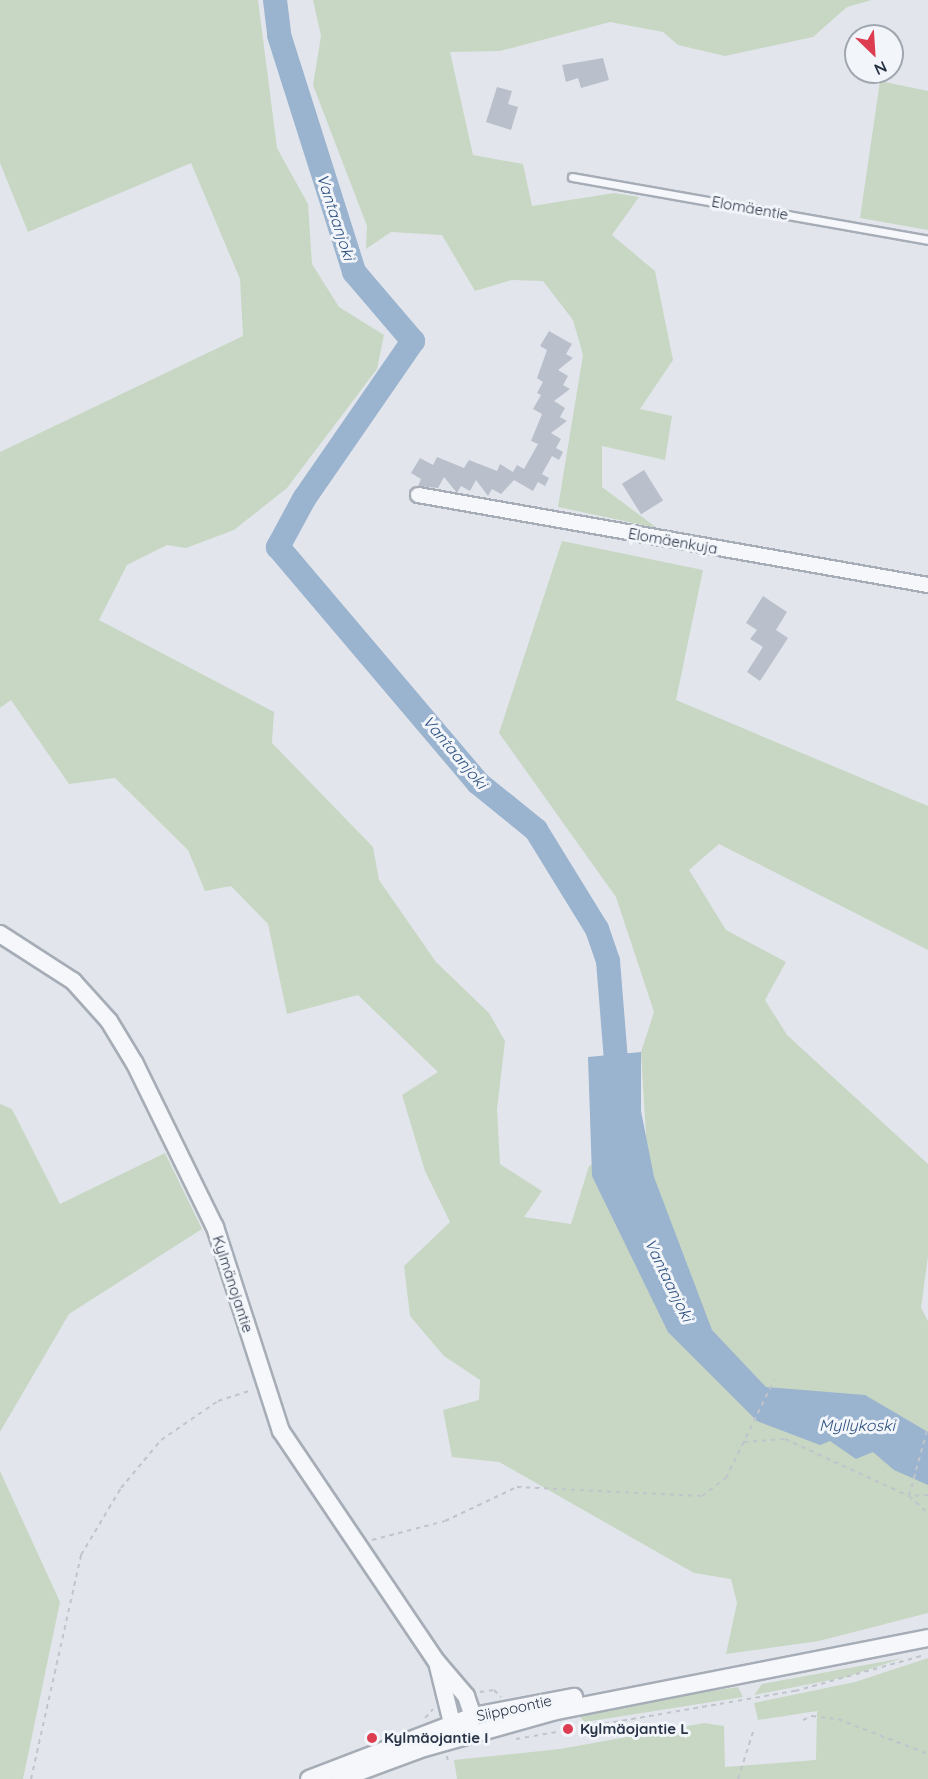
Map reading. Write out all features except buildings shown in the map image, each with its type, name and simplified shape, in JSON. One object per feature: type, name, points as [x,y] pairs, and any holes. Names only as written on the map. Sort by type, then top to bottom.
[{"type":"street","name":"Elomäenkuja","points":[[418,495],[928,585]]},
{"type":"street","name":"Kylmänojantie","points":[[0,934],[73,981],[109,1021],[135,1064],[215,1227],[281,1431],[361,1545],[436,1662],[466,1696],[473,1716]]},
{"type":"street","name":"Siippoontie","points":[[340,1779],[467,1734],[622,1695],[781,1671],[928,1638]]},
{"type":"street","name":"Kylmänojantie","points":[[436,1662],[452,1723]]},
{"type":"street","name":"Siippoontie","points":[[309,1779],[473,1716],[589,1694],[622,1695]]},
{"type":"street","points":[[452,1723],[467,1734],[473,1716]]},
{"type":"lane","name":"Elomäentie","points":[[572,177],[928,240]]},
{"type":"path","points":[[361,1545],[445,1521],[517,1487],[702,1496],[726,1478],[774,1380]]},
{"type":"path","points":[[31,1779],[81,1555],[121,1488],[161,1440],[218,1401],[265,1385]]},
{"type":"path","points":[[909,1496],[928,1427]]},
{"type":"path","points":[[744,1442],[785,1439],[909,1496],[928,1513]]},
{"type":"path","points":[[909,1496],[928,1495]]},
{"type":"path","points":[[748,1699],[878,1672],[928,1653]]},
{"type":"path","points":[[803,1720],[812,1716],[838,1719],[928,1754]]},
{"type":"path","points":[[738,1779],[754,1729]]},
{"type":"green space","points":[[0,0],[258,0],[277,148],[308,204],[312,264],[339,307],[384,335],[377,369],[287,488],[234,530],[186,548],[167,545],[127,565],[99,620],[274,712],[272,743],[373,847],[379,880],[436,962],[489,1013],[505,1041],[497,1109],[500,1164],[542,1191],[524,1217],[571,1224],[589,1166],[646,1135],[641,1052],[654,1012],[616,897],[499,733],[562,541],[703,570],[676,700],[928,806],[928,950],[719,844],[689,870],[726,930],[786,962],[765,1000],[787,1035],[928,1164],[928,1256],[921,1308],[928,1321],[928,1613],[819,1641],[726,1654],[737,1603],[731,1579],[694,1573],[499,1462],[452,1457],[443,1410],[479,1400],[480,1380],[444,1356],[410,1316],[404,1266],[450,1222],[425,1171],[402,1095],[438,1072],[358,995],[287,1014],[268,924],[231,886],[205,891],[188,850],[115,778],[69,784],[11,700],[0,708],[0,452],[243,336],[240,279],[191,163],[28,232],[0,163]]},
{"type":"green space","points":[[313,0],[872,0],[847,7],[813,37],[725,56],[678,45],[663,32],[610,22],[500,51],[450,52],[473,155],[523,164],[532,206],[614,193],[639,197],[612,235],[655,271],[673,360],[640,409],[672,416],[665,460],[602,446],[602,487],[657,528],[558,507],[583,355],[573,320],[543,281],[512,280],[475,291],[442,235],[391,232],[366,249],[367,226],[313,85],[321,36]]},
{"type":"green space","points":[[880,84],[894,84],[928,91],[928,230],[860,218]]},
{"type":"green space","points":[[0,1104],[12,1109],[60,1204],[165,1153],[202,1229],[69,1314],[0,1432]]},
{"type":"green space","points":[[0,1471],[60,1602],[23,1779],[0,1779]]},
{"type":"green space","points":[[903,1658],[846,1677],[754,1695],[762,1684]]},
{"type":"green space","points":[[928,1658],[928,1779],[457,1779],[454,1760],[560,1749],[704,1723],[724,1726],[725,1767],[816,1760],[817,1711],[758,1720],[754,1703],[855,1682]]},
{"type":"green space","points":[[738,1687],[743,1697],[585,1722],[580,1717],[603,1707]]},
{"type":"water","name":"Myllykoski","points":[[641,1052],[641,1111],[654,1177],[712,1330],[766,1387],[865,1395],[928,1432],[928,1485],[894,1470],[873,1452],[856,1459],[830,1441],[820,1445],[757,1421],[668,1332],[592,1176],[588,1057]]},
{"type":"waterway","name":"Vantaanjoki","points":[[275,0],[279,35],[354,272],[413,341],[304,499],[278,547],[478,783],[536,830],[597,929],[608,961],[618,1086]]},
{"type":"place","name":"Kylmäojantie L","points":[[568,1729]]},
{"type":"place","name":"Kylmäojantie I","points":[[372,1738]]}]
